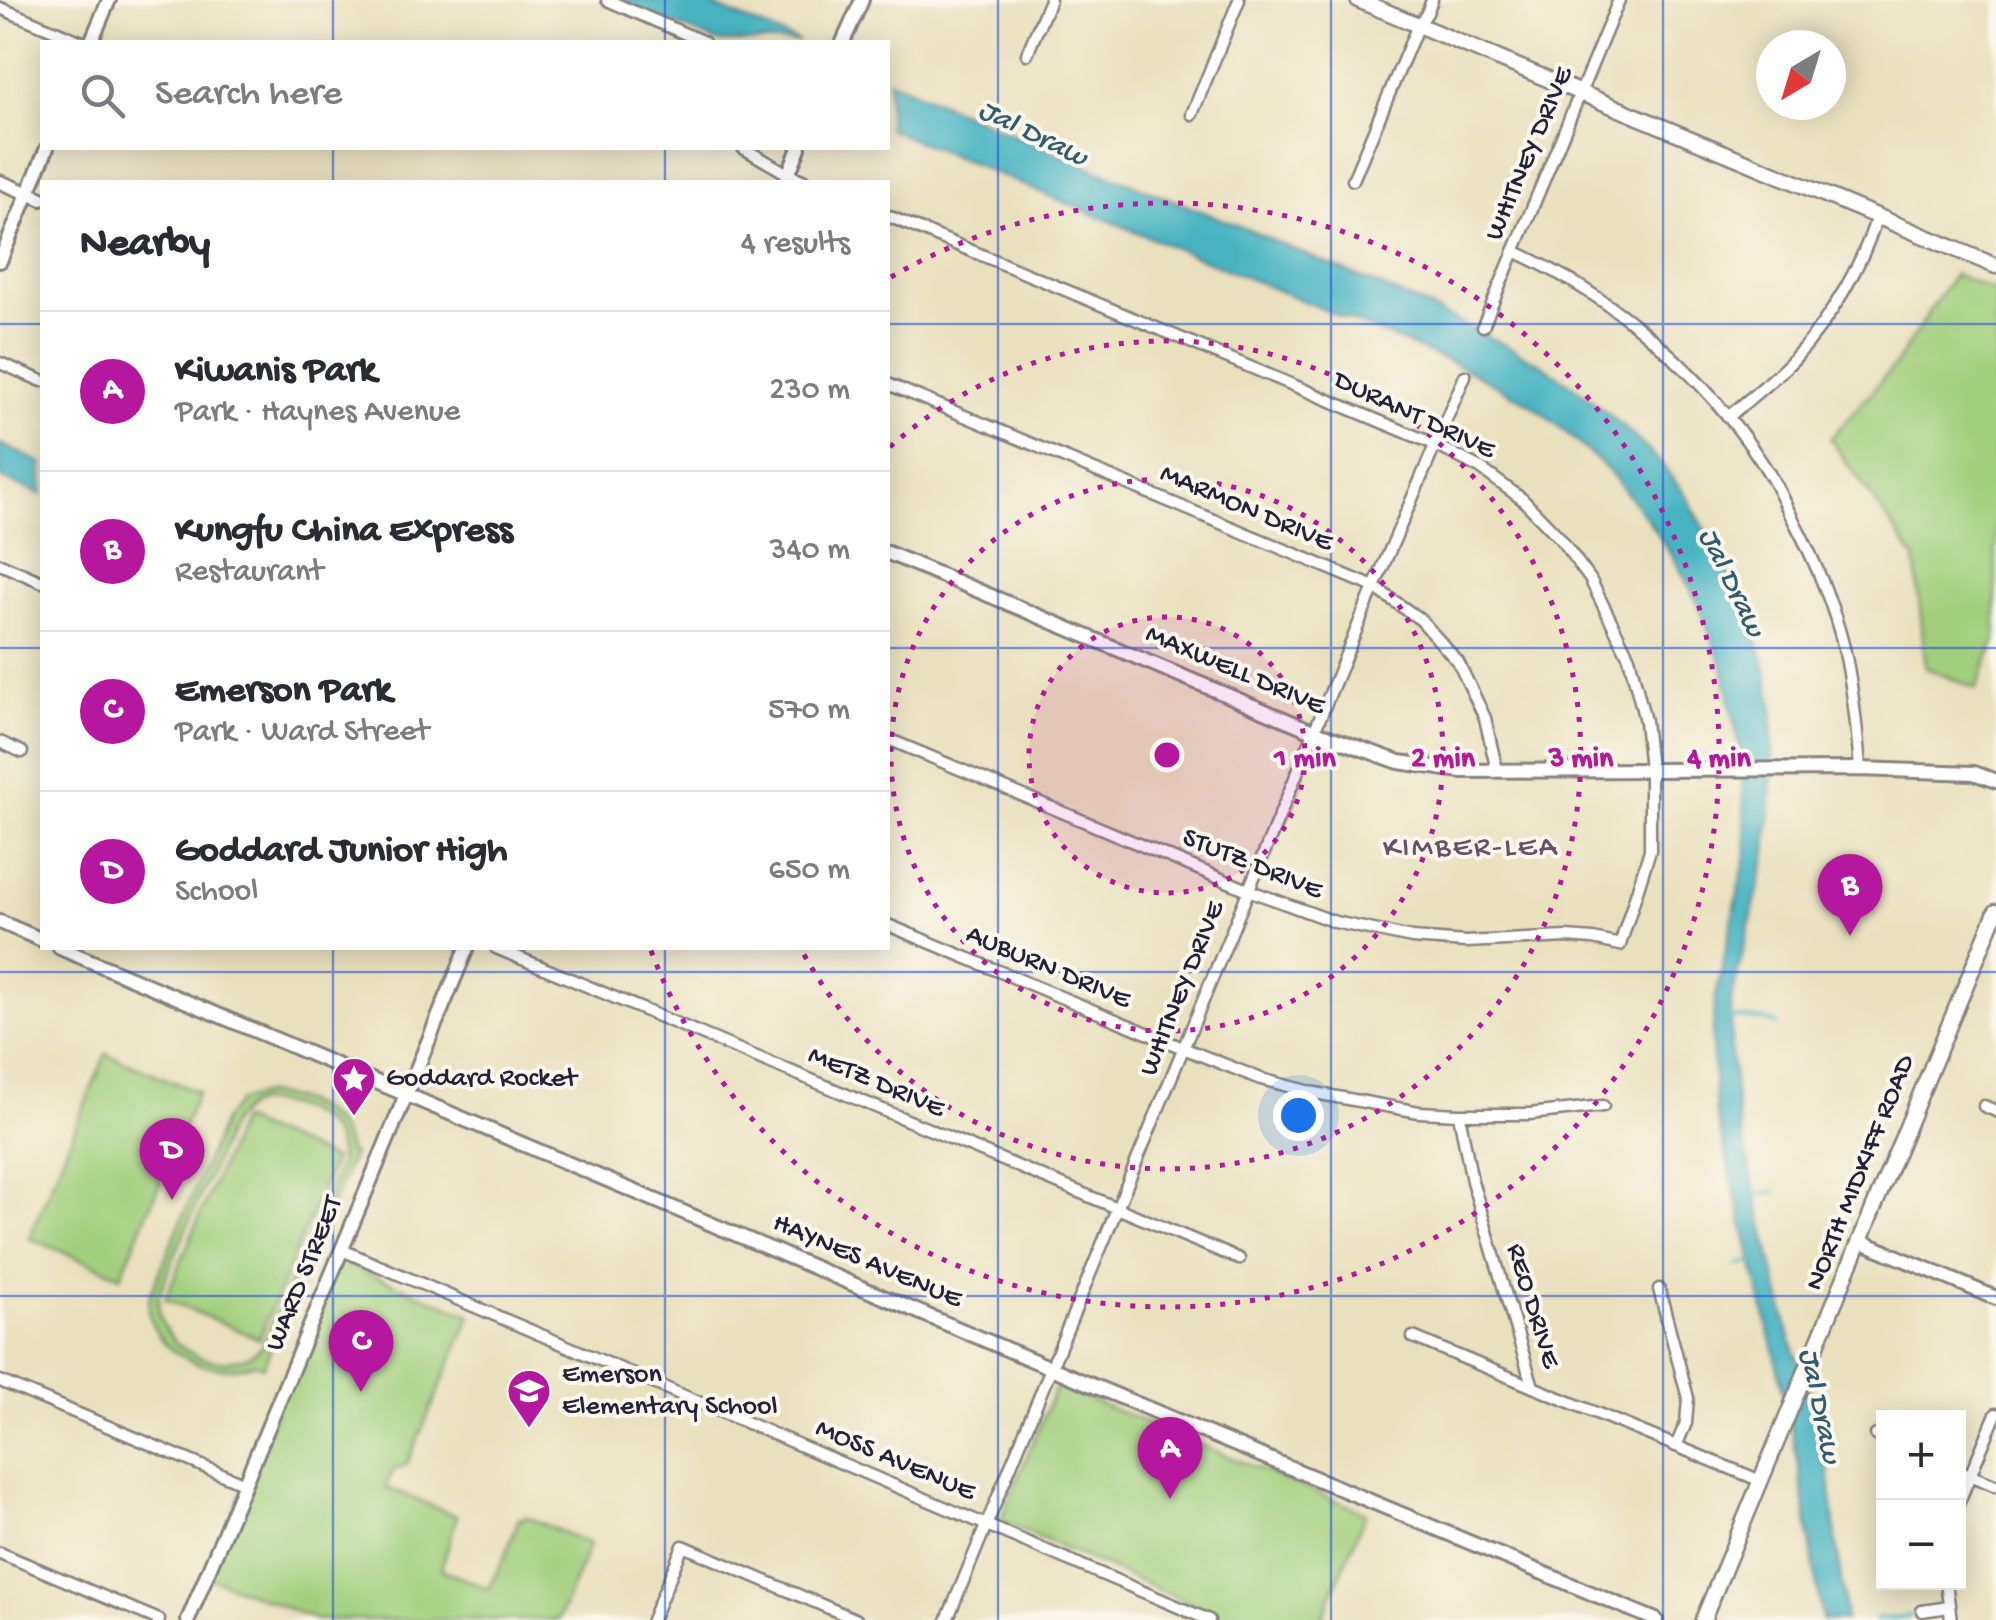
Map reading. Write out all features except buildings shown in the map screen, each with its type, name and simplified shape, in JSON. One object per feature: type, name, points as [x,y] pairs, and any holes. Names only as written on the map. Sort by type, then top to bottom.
[{"type":"main road","points":[[1358,0],[1996,266]]},
{"type":"main road","name":"NORTH MIDKIFF ROAD","points":[[1703,1620],[1991,935],[1996,912]]},
{"type":"street","points":[[91,40],[109,0]]},
{"type":"street","points":[[607,0],[699,40]]},
{"type":"street","points":[[844,40],[862,0]]},
{"type":"street","points":[[1027,54],[1050,0]]},
{"type":"street","points":[[1192,114],[1239,0]]},
{"type":"street","points":[[1353,180],[1432,0]]},
{"type":"street","name":"WHITNEY DRIVE","points":[[1483,326],[1620,0]]},
{"type":"street","points":[[0,8],[77,40]]},
{"type":"street","points":[[0,261],[45,150]]},
{"type":"street","points":[[746,150],[786,178],[798,150]]},
{"type":"street","points":[[0,182],[40,199]]},
{"type":"street","points":[[1728,417],[1794,359],[1830,313],[1865,250],[1877,216]]},
{"type":"street","name":"DURANT DRIVE","points":[[890,217],[1434,444],[1480,468],[1522,499],[1590,579],[1629,657],[1646,720],[1650,850],[1620,945]]},
{"type":"street","points":[[1514,251],[1575,283],[1634,323],[1688,371],[1766,468],[1818,568],[1844,646],[1860,768]]},
{"type":"street","points":[[0,364],[40,380]]},
{"type":"street","name":"WHITNEY DRIVE","points":[[946,1620],[1464,376]]},
{"type":"street","name":"MARMON DRIVE","points":[[890,385],[1374,587],[1421,620],[1458,662],[1485,718],[1497,771]]},
{"type":"street","name":"MAXWELL DRIVE","points":[[890,554],[1315,732],[1399,762],[1460,772],[1860,768],[1974,773],[1996,781]]},
{"type":"street","points":[[0,564],[40,581]]},
{"type":"street","name":"STUTZ DRIVE","points":[[890,739],[1248,890],[1335,922],[1412,938],[1466,942],[1566,937],[1620,945]]},
{"type":"street","points":[[0,742],[22,752]]},
{"type":"street","points":[[0,922],[40,939]]},
{"type":"street","name":"AUBURN DRIVE","points":[[890,926],[1183,1048],[1262,1079],[1315,1093],[1419,1112],[1460,1114],[1529,1114],[1603,1106]]},
{"type":"street","name":"HAYNES AVENUE","points":[[65,950],[1656,1620]]},
{"type":"street","name":"WARD STREET","points":[[188,1620],[466,950]]},
{"type":"street","name":"METZ DRIVE","points":[[501,950],[1239,1258]]},
{"type":"street","name":"REO DRIVE","points":[[1460,1114],[1472,1181],[1533,1387],[1761,1481]]},
{"type":"street","points":[[1860,1242],[1996,1298]]},
{"type":"street","name":"MOSS AVENUE","points":[[342,1250],[1209,1620]]},
{"type":"street","points":[[1659,1289],[1688,1398],[1686,1423],[1676,1446]]},
{"type":"street","points":[[1413,1337],[1533,1387]]},
{"type":"street","points":[[0,1381],[244,1484]]},
{"type":"street","points":[[1960,1500],[1996,1414]]},
{"type":"street","points":[[1966,1473],[1996,1486]]},
{"type":"street","points":[[652,1620],[683,1546],[857,1620]]},
{"type":"street","points":[[0,1553],[159,1620]]},
{"type":"street","points":[[1947,1590],[1950,1620]]},
{"type":"street","points":[[1922,1611],[1949,1607]]},
{"type":"green space","points":[[1954,274],[1996,292],[1996,640],[1976,689],[1926,668],[1915,558],[1830,439],[1895,365]]},
{"type":"green space","points":[[106,1054],[198,1092],[121,1276],[29,1238]]},
{"type":"green space","points":[[264,1094],[304,1103],[328,1116],[353,1154],[263,1367],[254,1363],[218,1368],[199,1364],[166,1345],[155,1331],[150,1295],[224,1119],[239,1101]],"holes":[[[273,1103],[302,1110],[325,1125],[333,1135],[340,1164],[263,1345],[230,1361],[211,1360],[193,1354],[166,1330],[159,1313],[159,1293],[231,1122],[249,1105]]]},
{"type":"green space","points":[[240,1120],[334,1160],[259,1339],[165,1299]]},
{"type":"green space","points":[[342,1250],[350,1266],[471,1315],[407,1464],[394,1470],[385,1487],[457,1516],[441,1569],[488,1589],[519,1518],[523,1520],[525,1516],[590,1544],[558,1620],[316,1620],[207,1576]]},
{"type":"green space","points":[[1057,1388],[1366,1513],[1321,1620],[1228,1620],[1006,1523],[1002,1516]]},
{"type":"water","points":[[616,0],[699,0],[794,40],[712,40]]},
{"type":"water","name":"Jal Draw","points":[[890,81],[1424,305],[1509,347],[1579,390],[1626,429],[1684,493],[1743,600],[1763,658],[1773,707],[1767,853],[1731,1001],[1731,1051],[1738,1118],[1789,1334],[1824,1438],[1846,1620],[1822,1620],[1798,1461],[1716,1114],[1712,1040],[1715,1001],[1747,851],[1741,756],[1723,666],[1695,597],[1673,557],[1609,471],[1531,404],[1460,366],[890,130]]},
{"type":"water","points":[[0,444],[40,462],[40,494],[0,478]]},
{"type":"waterway","points":[[1728,1018],[1765,1020],[1777,1025]]},
{"type":"waterway","points":[[1755,1196],[1775,1192]]},
{"type":"waterway","points":[[1737,1265],[1755,1262]]},
{"type":"waterway","points":[[1875,1620],[1910,1616]]},
{"type":"place","name":"Kungfu China Express","points":[[1850,936]]},
{"type":"place","name":"Goddard Rocket","points":[[354,1117]]},
{"type":"place","name":"Goddard Junior High","points":[[172,1200]]},
{"type":"place","name":"Emerson Park","points":[[361,1392]]},
{"type":"place","name":"Emerson Elementary School","points":[[529,1429]]},
{"type":"place","name":"Kiwanis Park","points":[[1170,1499]]},
{"type":"district","name":"KIMBER-LEA","points":[[1471,849]]}]
